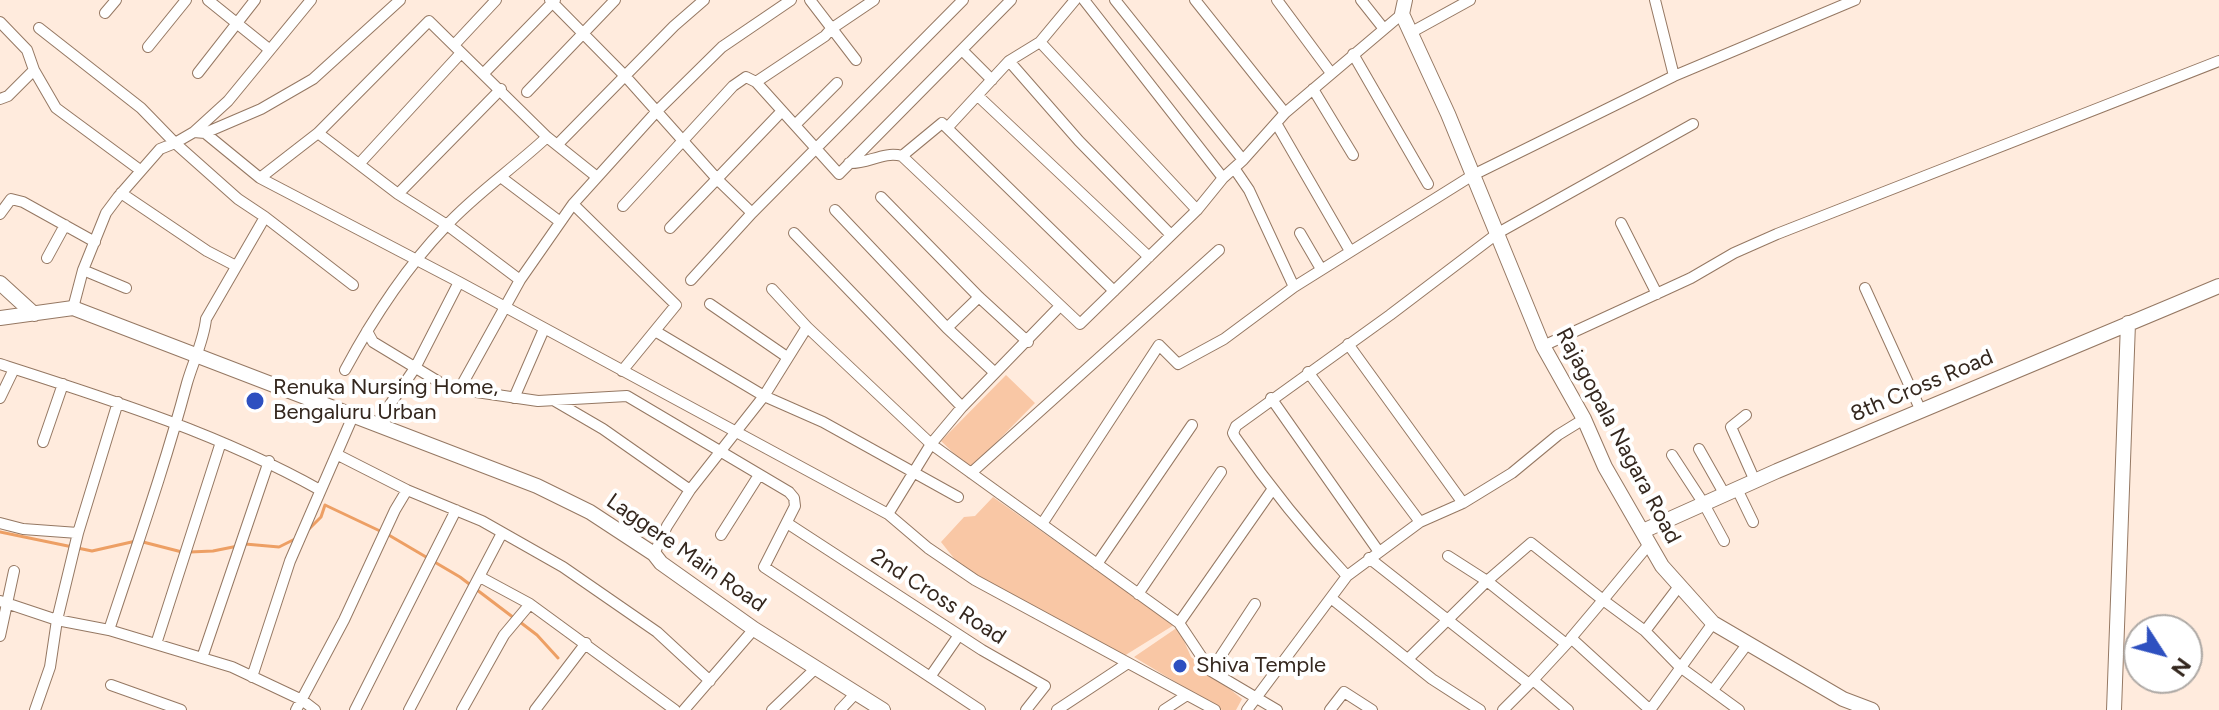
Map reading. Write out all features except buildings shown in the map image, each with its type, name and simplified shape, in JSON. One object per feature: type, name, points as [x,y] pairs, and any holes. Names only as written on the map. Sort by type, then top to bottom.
[{"type":"street","points":[[148,47],[186,0]]},
{"type":"street","points":[[208,0],[270,50]]},
{"type":"street","points":[[198,73],[255,0]]},
{"type":"street","points":[[200,133],[311,0]]},
{"type":"street","points":[[0,318],[73,308],[83,270],[106,213],[160,149],[261,109],[313,79],[400,0]]},
{"type":"street","points":[[359,164],[496,0]]},
{"type":"street","points":[[527,92],[615,0]]},
{"type":"street","points":[[557,145],[674,26],[704,0]]},
{"type":"street","points":[[459,390],[520,280],[573,204],[657,111],[722,47],[791,0]]},
{"type":"street","points":[[810,0],[856,60]]},
{"type":"street","points":[[756,82],[874,0]]},
{"type":"street","points":[[691,280],[815,148],[963,0]]},
{"type":"street","points":[[623,206],[733,86],[746,77],[756,82],[839,174],[1011,0]]},
{"type":"street","points":[[948,127],[1009,61],[1040,42],[1075,0]]},
{"type":"street","points":[[1084,0],[1223,178]]},
{"type":"street","points":[[1115,0],[1239,164],[1294,287]]},
{"type":"street","points":[[1195,0],[1285,113]]},
{"type":"street","points":[[1277,0],[1331,73]]},
{"type":"street","points":[[1361,0],[1384,29]]},
{"type":"street","points":[[1410,33],[1470,0]]},
{"type":"street","points":[[1655,0],[1674,76]]},
{"type":"street","points":[[1042,524],[1159,345],[1178,364],[1224,339],[1321,269],[1473,175],[1674,76],[1855,0]]},
{"type":"street","points":[[484,73],[552,1],[752,213]]},
{"type":"street","points":[[849,163],[859,164],[888,154],[902,156],[1080,324],[1197,210],[1285,113],[1384,29],[1403,7]]},
{"type":"street","name":"Rajagopala Nagara Road","points":[[1403,7],[1410,33],[1498,233],[1543,346],[1584,419],[1605,467],[1662,566],[1713,623],[1838,704],[1872,710]]},
{"type":"street","points":[[260,178],[318,133],[429,21],[547,137],[597,177]]},
{"type":"street","points":[[0,22],[27,50],[34,70],[56,108],[140,170]]},
{"type":"street","points":[[39,28],[141,108],[238,199],[353,285]]},
{"type":"street","points":[[1040,42],[1197,210]]},
{"type":"street","points":[[962,50],[992,80]]},
{"type":"street","points":[[1353,54],[1428,184]]},
{"type":"street","points":[[1009,61],[1079,141],[1170,234]]},
{"type":"street","points":[[1543,346],[1791,228],[2219,61]]},
{"type":"street","points":[[0,99],[8,96],[34,70]]},
{"type":"street","points":[[795,125],[837,83]]},
{"type":"street","points":[[398,194],[501,89]]},
{"type":"street","points":[[1313,89],[1353,155]]},
{"type":"street","points":[[978,96],[1149,257]]},
{"type":"street","points":[[670,228],[782,111]]},
{"type":"street","points":[[902,156],[942,123],[1114,291]]},
{"type":"street","points":[[1276,123],[1350,251]]},
{"type":"street","points":[[1347,576],[1272,490],[1233,433],[1236,426],[1498,233],[1693,124]]},
{"type":"street","points":[[200,133],[260,178],[888,514],[951,565],[1215,710]]},
{"type":"street","points":[[318,133],[520,280]]},
{"type":"street","points":[[345,370],[367,331],[416,260],[447,225],[547,137]]},
{"type":"street","points":[[502,178],[559,221]]},
{"type":"street","points":[[121,193],[236,266]]},
{"type":"street","points":[[881,197],[1028,342]]},
{"type":"street","points":[[0,214],[11,199],[23,202],[95,242]]},
{"type":"street","points":[[573,204],[674,301],[675,309],[622,371]]},
{"type":"street","points":[[835,210],[947,328],[995,373]]},
{"type":"street","points":[[109,630],[176,424],[206,319],[265,217]]},
{"type":"street","points":[[1621,223],[1657,294]]},
{"type":"street","points":[[47,258],[65,225]]},
{"type":"street","points":[[794,233],[962,407]]},
{"type":"street","points":[[1300,233],[1321,269]]},
{"type":"street","points":[[971,473],[1219,250]]},
{"type":"street","points":[[83,270],[126,288]]},
{"type":"street","points":[[376,425],[415,368],[459,282]]},
{"type":"street","points":[[0,283],[34,314]]},
{"type":"street","name":"8th Cross Road","points":[[1646,537],[1704,504],[1755,481],[2219,286]]},
{"type":"street","points":[[1865,288],[1921,411]]},
{"type":"street","points":[[772,289],[807,327],[931,444],[1179,623],[1211,671],[1277,710]]},
{"type":"street","points":[[947,328],[979,297]]},
{"type":"street","points":[[710,304],[787,357]]},
{"type":"street","points":[[888,514],[931,444],[962,407],[1060,306]]},
{"type":"street","name":"Laggere Main Road","points":[[73,308],[537,486],[590,512],[654,554],[661,563],[754,629],[883,710]]},
{"type":"street","points":[[2114,710],[2128,323]]},
{"type":"street","points":[[654,554],[690,490],[764,396],[807,327]]},
{"type":"street","points":[[514,398],[544,329]]},
{"type":"street","points":[[367,331],[373,342],[438,383],[459,390],[554,401],[627,396],[759,475],[794,498],[795,506],[764,567],[980,710]]},
{"type":"street","points":[[655,331],[764,396],[823,422],[958,497]]},
{"type":"street","points":[[1348,344],[1463,503]]},
{"type":"street","points":[[0,364],[176,424],[269,461],[320,490]]},
{"type":"street","points":[[0,398],[14,369]]},
{"type":"street","points":[[1308,372],[1420,522]]},
{"type":"street","points":[[43,442],[63,384]]},
{"type":"street","points":[[1271,398],[1374,555],[1447,619],[1568,710]]},
{"type":"street","points":[[554,401],[603,429],[690,490]]},
{"type":"street","points":[[35,710],[50,667],[57,620],[77,538],[118,402]]},
{"type":"street","points":[[1746,415],[1731,427],[1755,481]]},
{"type":"street","points":[[252,677],[297,542],[353,416]]},
{"type":"street","points":[[1247,710],[1347,576],[1420,522],[1463,503],[1512,473],[1558,435],[1584,419]]},
{"type":"street","points":[[1097,564],[1192,425]]},
{"type":"street","points":[[156,644],[221,442]]},
{"type":"street","points":[[1699,449],[1753,522]]},
{"type":"street","points":[[338,455],[407,490],[456,510],[563,567],[657,632],[710,681]]},
{"type":"street","points":[[1672,455],[1724,541]]},
{"type":"street","points":[[202,658],[269,461]]},
{"type":"street","points":[[1138,594],[1221,472]]},
{"type":"street","points":[[721,535],[759,475]]},
{"type":"street","points":[[299,705],[407,490]]},
{"type":"street","points":[[1179,623],[1272,490]]},
{"type":"street","points":[[355,710],[456,510]]},
{"type":"street","points":[[0,523],[77,538]]},
{"type":"street","name":"2nd Cross Road","points":[[787,523],[959,635],[1045,686],[1026,710]]},
{"type":"street","points":[[409,710],[502,533]]},
{"type":"street","points":[[1503,710],[1603,600],[1646,537]]},
{"type":"street","points":[[1408,659],[1487,581],[1531,543],[1645,631],[1680,667],[1739,710]]},
{"type":"street","points":[[1448,556],[1568,641],[1650,710],[1713,623]]},
{"type":"street","points":[[0,636],[4,602],[14,571]]},
{"type":"street","points":[[480,577],[530,604],[675,710]]},
{"type":"street","points":[[1645,631],[1680,585]]},
{"type":"street","points":[[1331,598],[1408,659],[1480,710]]},
{"type":"street","points":[[4,602],[57,620],[109,630],[202,658],[252,677],[299,705],[315,710]]},
{"type":"street","points":[[462,710],[504,635],[530,604]]},
{"type":"street","points":[[1211,671],[1255,604]]},
{"type":"street","points":[[684,710],[754,629]]},
{"type":"street","points":[[930,677],[959,635]]},
{"type":"street","points":[[541,708],[586,643]]},
{"type":"street","points":[[1713,690],[1748,643]]},
{"type":"street","points":[[1057,710],[1128,663]]},
{"type":"street","points":[[772,710],[816,668]]},
{"type":"street","points":[[111,685],[181,710]]},
{"type":"street","points":[[1330,710],[1344,692],[1372,710]]},
{"type":"street","points":[[840,710],[856,693]]},
{"type":"street","points":[[1164,710],[1187,695]]},
{"type":"shaded area","points":[[1006,375],[1035,403],[970,469],[941,441]]},
{"type":"shaded area","points":[[993,497],[1174,625],[1124,656],[961,567],[941,542],[964,517],[975,516]]},
{"type":"shaded area","points":[[1178,627],[1191,657],[1242,699],[1236,710],[1222,710],[1134,657]]},
{"type":"waterway","points":[[308,530],[321,517],[325,505],[380,531]]},
{"type":"waterway","points":[[0,532],[92,551],[136,541]]},
{"type":"waterway","points":[[387,534],[460,577],[514,618]]},
{"type":"waterway","points":[[245,544],[279,547],[295,539]]},
{"type":"waterway","points":[[143,542],[182,552]]},
{"type":"waterway","points":[[190,552],[238,546]]},
{"type":"waterway","points":[[520,622],[558,658]]},
{"type":"place","name":"Renuka Nursing Home, Bengaluru Urban","points":[[255,401]]},
{"type":"place","name":"Shiva Temple","points":[[1180,666]]}]
